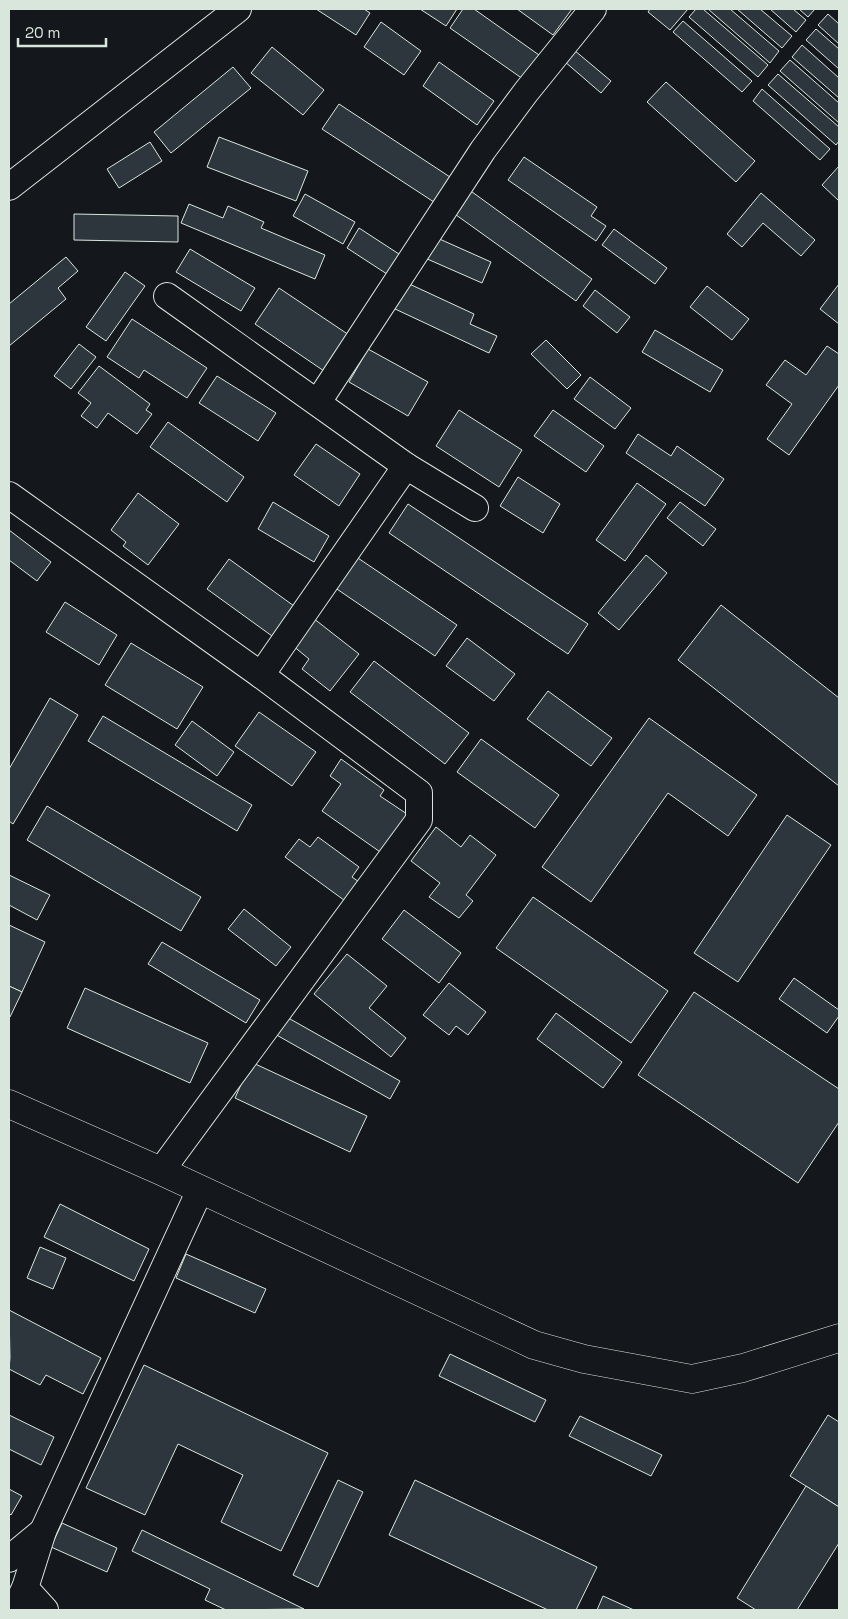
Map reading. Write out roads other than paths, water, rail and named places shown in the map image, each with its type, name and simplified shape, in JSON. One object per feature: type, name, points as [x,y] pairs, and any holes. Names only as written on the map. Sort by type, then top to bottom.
[{"type":"street","points":[[9,188],[238,9]]},
{"type":"street","points":[[318,402],[483,150],[592,9]]},
{"type":"street","points":[[167,296],[406,466],[475,508]]},
{"type":"street","points":[[261,675],[406,466]]},
{"type":"street","points":[[9,495],[261,675],[419,793],[419,820],[161,1171]]},
{"type":"street","points":[[9,1104],[161,1171],[534,1345],[584,1359],[692,1379],[742,1368],[839,1338]]},
{"type":"street","points":[[45,1610],[19,1599],[43,1530],[200,1190]]},
{"type":"street","points":[[9,1560],[43,1530]]}]
